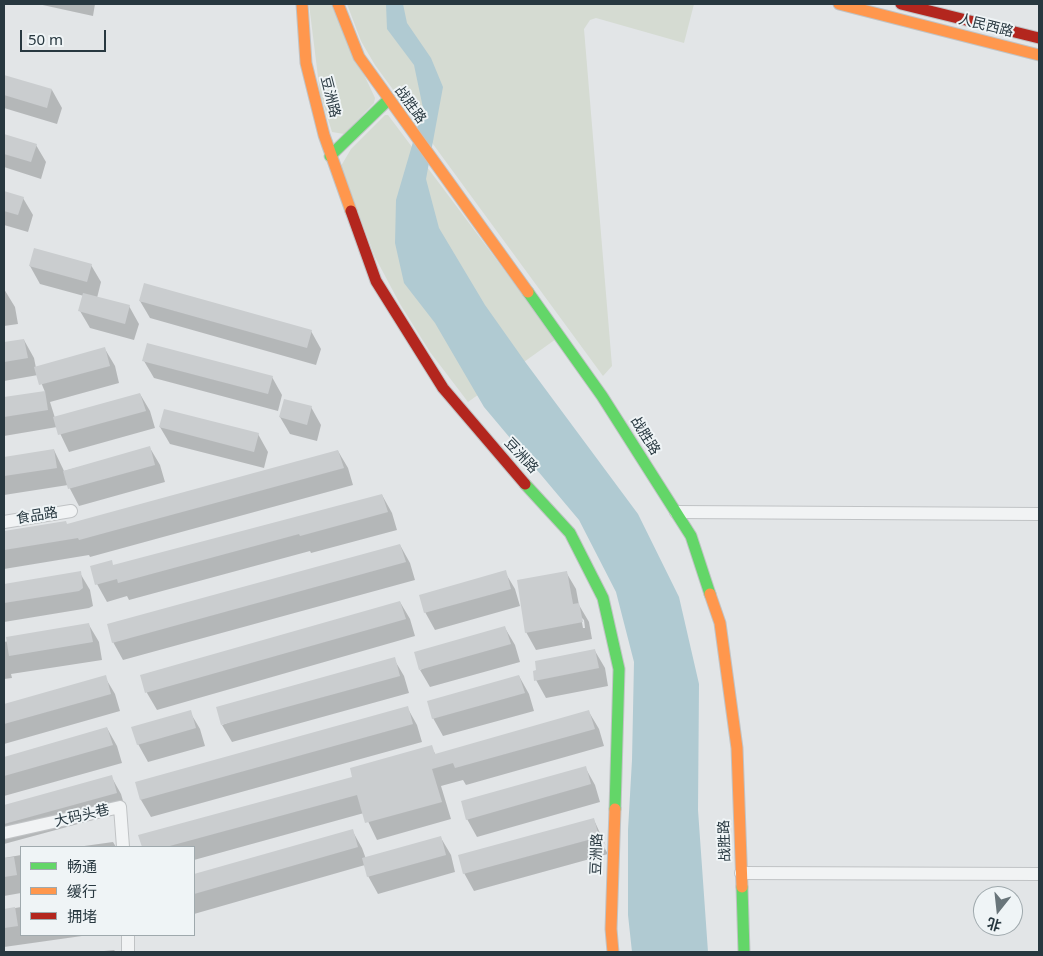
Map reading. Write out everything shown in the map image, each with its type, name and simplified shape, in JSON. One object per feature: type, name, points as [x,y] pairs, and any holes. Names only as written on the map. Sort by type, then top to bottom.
[{"type":"street","name":"豆洲路","points":[[302,4],[306,64],[330,156],[376,281],[443,388],[482,436],[570,533],[603,598],[619,669],[611,920],[613,952]]},
{"type":"street","name":"战胜路","points":[[338,4],[359,57],[388,100],[490,236],[602,396],[691,536],[720,623],[737,748],[744,952]]},
{"type":"street","name":"人民西路","points":[[839,4],[1039,55]]},
{"type":"street","name":"人民西路","points":[[901,4],[1039,38]]},
{"type":"street","points":[[330,156],[388,100]]},
{"type":"street","name":"食品路","points":[[4,522],[71,511]]},
{"type":"street","points":[[676,512],[1039,514]]},
{"type":"street","name":"大码头巷","points":[[4,833],[120,807],[123,846]]},
{"type":"street","points":[[741,873],[1039,874]]},
{"type":"street","points":[[128,936],[128,952]]},
{"type":"shaded area","points":[[309,4],[331,4],[375,98],[374,103],[344,134],[332,132],[320,93]]},
{"type":"shaded area","points":[[347,4],[694,4],[684,43],[596,18],[590,20],[584,29],[612,366],[603,376],[375,65],[361,41]]},
{"type":"shaded area","points":[[385,115],[388,115],[556,339],[468,402],[430,352],[400,304],[375,257],[341,166],[351,149]]},
{"type":"water","points":[[386,4],[403,4],[407,23],[431,58],[443,87],[426,179],[439,228],[485,305],[638,514],[679,597],[699,684],[698,810],[708,952],[632,952],[628,915],[628,830],[634,662],[616,592],[579,520],[484,407],[435,323],[404,283],[395,243],[396,200],[423,108],[414,65],[387,29]]},
{"type":"building","points":[[4,75],[52,89],[47,108],[4,95]]},
{"type":"building","points":[[4,134],[37,144],[31,162],[4,154]]},
{"type":"building","points":[[4,191],[24,197],[18,215],[4,211]]},
{"type":"building","points":[[34,248],[92,264],[87,282],[29,266]]},
{"type":"building","points":[[144,283],[312,330],[307,348],[139,301]]},
{"type":"building","points":[[83,293],[130,305],[125,324],[78,311]]},
{"type":"building","points":[[24,339],[28,358],[4,362],[4,342]]},
{"type":"building","points":[[147,343],[273,376],[268,394],[142,361]]},
{"type":"building","points":[[105,347],[110,366],[39,385],[34,367]]},
{"type":"building","points":[[45,391],[48,410],[4,417],[4,397]]},
{"type":"building","points":[[140,393],[146,411],[58,435],[53,417]]},
{"type":"building","points":[[284,399],[312,406],[307,425],[279,417]]},
{"type":"building","points":[[164,409],[259,433],[254,452],[159,427]]},
{"type":"building","points":[[150,446],[155,465],[68,489],[63,471]]},
{"type":"building","points":[[54,449],[57,468],[4,476],[4,457]]},
{"type":"building","points":[[338,450],[344,468],[79,540],[78,538],[4,550],[4,531],[66,521],[67,524]]},
{"type":"building","points":[[382,494],[388,512],[118,583],[117,579],[95,585],[90,566],[112,560],[113,565]]},
{"type":"building","points":[[400,544],[406,562],[112,643],[107,624]]},
{"type":"building","points":[[506,570],[511,589],[424,613],[419,595]]},
{"type":"building","points":[[81,571],[83,588],[79,591],[4,603],[4,584]]},
{"type":"building","points":[[567,571],[573,604],[579,603],[583,622],[525,633],[517,580]]},
{"type":"building","points":[[400,601],[406,619],[145,693],[140,675]]},
{"type":"building","points":[[89,623],[93,642],[9,656],[6,637]]},
{"type":"building","points":[[505,626],[511,644],[419,670],[414,652]]},
{"type":"building","points":[[595,649],[599,668],[534,681],[535,661]]},
{"type":"building","points":[[395,657],[400,676],[221,725],[216,707]]},
{"type":"building","points":[[106,675],[111,694],[4,724],[4,704]]},
{"type":"building","points":[[519,675],[525,693],[432,719],[427,701]]},
{"type":"building","points":[[408,706],[413,724],[140,800],[135,782]]},
{"type":"building","points":[[191,710],[196,728],[137,745],[131,727]]},
{"type":"building","points":[[589,710],[595,729],[455,768],[453,763],[432,769],[442,802],[365,823],[357,795],[170,846],[142,846],[138,835],[352,777],[350,768],[432,745],[435,754]]},
{"type":"building","points":[[107,727],[113,745],[4,776],[4,757]]},
{"type":"building","points":[[586,766],[591,784],[466,820],[461,801]]},
{"type":"building","points":[[112,775],[117,793],[4,824],[4,805]]},
{"type":"building","points":[[594,818],[599,837],[463,874],[458,855]]},
{"type":"building","points":[[353,829],[358,847],[195,894],[195,874]]},
{"type":"building","points":[[441,836],[446,855],[367,877],[362,858]]},
{"type":"building","points":[[14,857],[17,875],[4,877],[4,858]]},
{"type":"building","points":[[15,907],[18,926],[4,928],[4,909]]},
{"type":"traffic: fast","points":[[330,156],[388,100]]},
{"type":"traffic: fast","points":[[528,292],[602,396],[691,536],[710,594]]},
{"type":"traffic: fast","points":[[525,484],[570,533],[603,598],[619,669],[615,809]]},
{"type":"traffic: fast","points":[[742,887],[744,952]]},
{"type":"traffic: slow","points":[[302,4],[306,63],[324,135],[351,211]]},
{"type":"traffic: slow","points":[[338,4],[359,57],[528,292]]},
{"type":"traffic: slow","points":[[839,4],[1039,55]]},
{"type":"traffic: slow","points":[[710,594],[720,623],[737,748],[742,887]]},
{"type":"traffic: slow","points":[[613,952],[611,929],[615,809]]},
{"type":"traffic: jam","points":[[901,4],[1039,38]]},
{"type":"traffic: jam","points":[[351,211],[376,281],[443,388],[525,484]]}]
